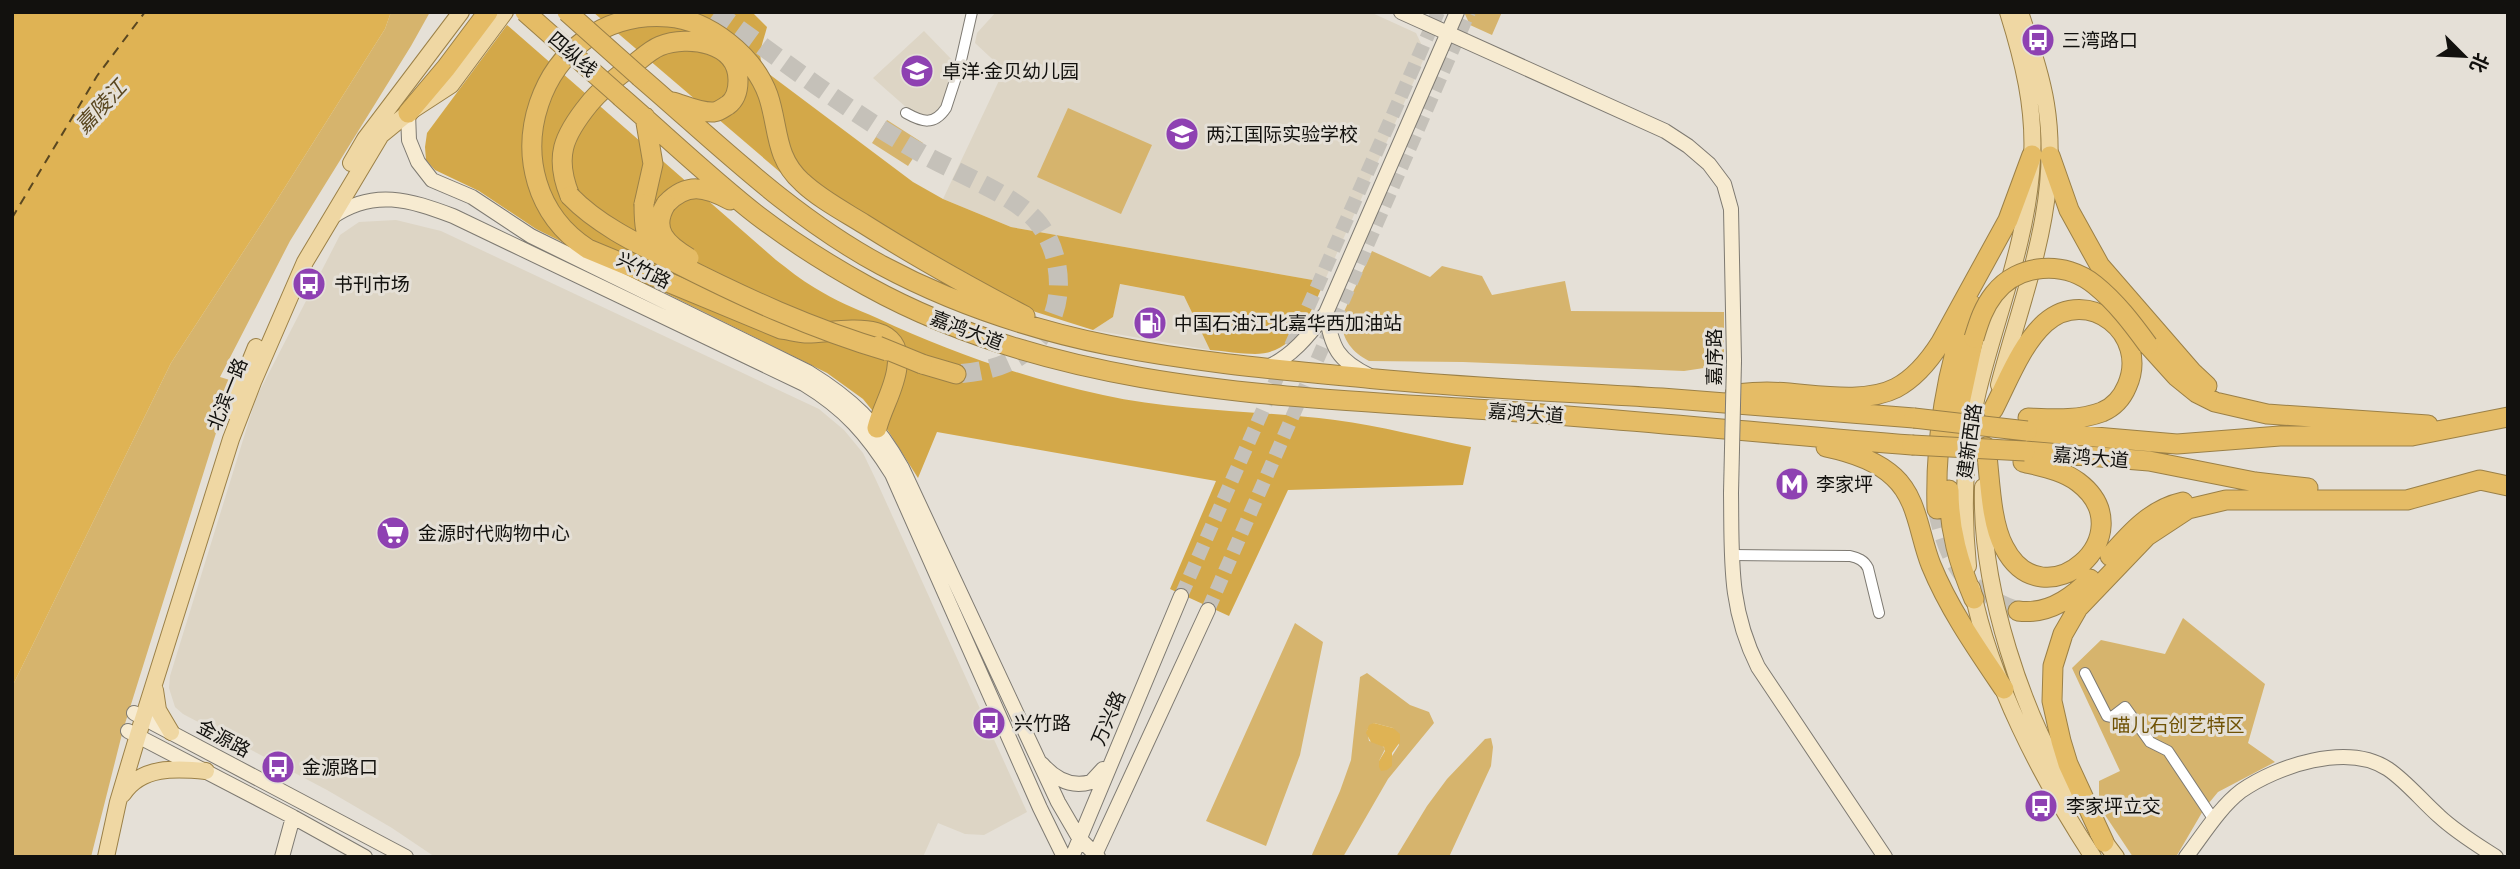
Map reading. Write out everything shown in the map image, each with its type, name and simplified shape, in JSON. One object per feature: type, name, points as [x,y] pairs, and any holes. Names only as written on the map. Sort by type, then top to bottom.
[{"type":"highway","points":[[408,113],[488,12]]},
{"type":"highway","name":"四纵线","points":[[525,12],[621,97]]},
{"type":"highway","name":"四纵线","points":[[566,12],[640,76]]},
{"type":"highway","points":[[877,428],[898,364],[896,351],[884,336],[864,328],[806,333],[782,329],[588,248],[568,236],[555,219],[537,182],[533,131],[547,82],[559,63],[585,38],[627,18],[669,17],[689,21],[727,43],[758,76],[768,95],[776,139],[787,163],[801,181],[946,274],[1063,336]]},
{"type":"highway","points":[[666,100],[705,112],[718,112],[733,101],[738,89],[736,67],[727,55],[710,44],[687,39],[658,47],[622,73],[591,102],[576,122],[562,150],[563,179],[570,196],[587,214],[699,275],[807,324],[842,338],[956,374]]},
{"type":"highway","name":"嘉鸿大道","points":[[640,76],[775,195],[824,232],[881,265],[933,291],[989,314],[1063,336],[1170,358],[1442,385],[1665,398],[1960,423],[2028,424],[2177,444],[2280,436],[2412,436],[2508,417]]},
{"type":"highway","name":"嘉鸿大道","points":[[621,97],[757,215],[869,287],[923,313],[1020,351],[1109,372],[1163,382],[1335,399],[1912,445],[2024,457],[2149,461],[2296,488],[2372,489],[2480,480],[2508,473]]},
{"type":"highway","points":[[645,117],[653,164],[644,204],[644,228],[652,247],[674,271],[715,300]]},
{"type":"highway","points":[[1665,398],[1766,392],[1853,396],[1882,393],[1909,380],[1931,358],[2041,155]]},
{"type":"highway","points":[[2041,155],[2100,266],[2192,372],[2212,390],[2244,409]]},
{"type":"highway","points":[[757,215],[717,193],[687,189],[675,194],[666,204],[660,213],[659,225],[669,246],[727,278],[845,329],[887,351]]},
{"type":"highway","points":[[1937,509],[1937,456],[1949,381],[1968,312],[2008,220]]},
{"type":"highway","points":[[1974,599],[1959,563],[1949,502],[1952,436],[1974,338],[1986,306],[2005,282],[2028,271],[2053,268],[2080,275],[2093,283],[2122,311],[2176,376],[2197,393],[2215,402],[2267,414],[2391,421],[2453,428]]},
{"type":"highway","points":[[1993,410],[2028,345],[2046,323],[2056,316],[2076,310],[2086,311],[2104,317],[2119,328],[2131,348],[2133,358],[2129,382],[2118,400],[2102,412],[2080,418],[2028,424]]},
{"type":"highway","points":[[1756,433],[1843,451],[1872,463],[1894,477],[1911,502],[1931,565],[1944,591],[1971,640],[2004,689]]},
{"type":"highway","points":[[1986,447],[1997,524],[2007,553],[2019,566],[2035,574],[2051,577],[2068,574],[2083,564],[2093,550],[2101,523],[2097,507],[2086,489],[2070,477],[2024,457]]},
{"type":"highway","points":[[2018,611],[2039,611],[2069,597],[2088,582],[2137,527],[2157,512],[2187,501],[2407,500],[2480,480],[2508,486]]},
{"type":"highway","points":[[2104,852],[2068,764],[2056,724],[2052,677],[2059,643],[2069,621],[2083,603],[2147,536],[2188,509],[2226,500]]},
{"type":"main road","name":"北滨一路","points":[[96,857],[109,799],[139,715],[221,434],[242,379],[295,260],[365,139],[461,12]]},
{"type":"main road","name":"北滨一路","points":[[139,715],[155,682],[231,439],[305,262],[381,135],[450,85],[505,12]]},
{"type":"main road","points":[[1997,12],[2031,121]]},
{"type":"main road","name":"建新西路","points":[[2008,12],[2026,75],[2031,121],[2041,155],[2022,237],[1978,393],[1968,446],[1964,511],[1968,565],[1983,632],[2004,689],[2048,782],[2104,852]]},
{"type":"main road","name":"建新西路","points":[[2020,12],[2038,66],[2044,95],[2041,155],[2045,208],[2038,249],[1993,410],[1986,447],[1983,503],[1987,565],[2001,623],[2022,687],[2048,746],[2104,852]]},
{"type":"main road","points":[[155,682],[158,710],[171,732]]},
{"type":"main road","name":"北滨一路","points":[[106,857],[133,733]]},
{"type":"main road","points":[[118,802],[129,785],[152,772],[177,768],[206,771]]},
{"type":"street","points":[[906,113],[923,122],[930,122],[942,115],[972,12]]},
{"type":"street","name":"嘉序路","points":[[1401,12],[1665,131],[1709,164],[1724,184],[1731,209],[1734,362],[1731,493],[1735,600],[1747,644],[1758,667],[1885,857]]},
{"type":"street","points":[[1262,369],[1279,362],[1298,346],[1326,313],[1457,12]]},
{"type":"street","name":"兴竹路","points":[[408,113],[409,140],[418,162],[432,180],[472,197],[531,236],[808,372],[837,389],[860,408],[877,428],[902,468],[1034,754],[1079,838],[1096,856]]},
{"type":"street","points":[[453,216],[448,209],[449,199],[460,194],[472,197]]},
{"type":"street","name":"兴竹路","points":[[328,220],[347,207],[383,199],[416,202],[453,216],[804,384],[828,398],[853,420],[873,443],[892,474],[1064,857]]},
{"type":"street","points":[[1326,313],[1335,349],[1342,359],[1375,379]]},
{"type":"street","points":[[2482,422],[2508,428]]},
{"type":"street","points":[[1732,555],[1858,558],[1868,568],[1878,612]]},
{"type":"street","name":"万兴路","points":[[1072,857],[1181,596]]},
{"type":"street","points":[[1096,856],[1208,610]]},
{"type":"street","points":[[2085,673],[2107,716],[2112,717],[2125,708],[2150,742],[2168,751],[2214,820]]},
{"type":"street","name":"金源路","points":[[139,715],[406,857]]},
{"type":"street","name":"金源路","points":[[133,733],[365,857]]},
{"type":"street","points":[[1034,754],[1049,772],[1060,779],[1072,784],[1084,784],[1096,779],[1101,773],[1119,740]]},
{"type":"street","points":[[206,771],[203,766],[205,757],[217,756]]},
{"type":"street","points":[[2186,857],[2214,820],[2240,792],[2278,772],[2334,757],[2352,757],[2386,768],[2440,817],[2496,857]]},
{"type":"street","points":[[282,857],[293,817]]},
{"type":"shaded area","points":[[593,12],[752,12],[767,27],[760,57],[769,74],[913,182],[943,199],[1011,227],[1324,282],[1300,330],[1281,347],[1255,354],[1210,350],[1184,296],[1120,284],[1113,317],[1093,330],[1014,305],[801,190]]},
{"type":"shaded area","name":"两江国际实验学校","points":[[996,12],[1370,12],[1416,33],[1426,54],[1324,282],[1011,227],[943,199],[1004,70],[975,43],[977,33]]},
{"type":"shaded area","points":[[507,25],[776,260],[805,282],[837,300],[932,342],[988,363],[1103,395],[1160,405],[1335,420],[1471,447],[1463,485],[1288,490],[1229,616],[1170,589],[1216,481],[937,432],[918,478],[885,426],[863,399],[827,373],[536,229],[479,191],[435,170],[426,160],[427,133]]},
{"type":"shaded area","name":"卓洋·金贝幼儿园","points":[[924,31],[955,63],[941,106],[932,115],[925,116],[907,108],[873,78]]},
{"type":"shaded area","points":[[396,220],[441,231],[819,409],[844,430],[863,453],[876,480],[1027,812],[984,835],[965,834],[938,823],[923,857],[435,857],[327,790],[183,714],[175,707],[169,688],[170,676],[256,398],[340,235],[359,222]]},
{"type":"shaded area","name":"中国石油江北嘉华西加油站","points":[[1119,284],[1184,296],[1210,350],[1093,330],[1113,317]]},
{"type":"green space","points":[[391,12],[430,12],[290,241],[220,377],[236,382],[216,433],[123,730],[91,857],[12,857],[12,687],[171,363],[385,29]]},
{"type":"green space","points":[[1464,12],[1502,12],[1492,35],[1470,25]]},
{"type":"green space","points":[[1068,108],[1152,145],[1121,214],[1037,177]]},
{"type":"green space","points":[[887,120],[923,143],[908,166],[872,143]]},
{"type":"green space","points":[[1372,251],[1430,277],[1442,266],[1482,276],[1492,295],[1565,281],[1571,311],[1724,312],[1724,365],[1684,371],[1369,361],[1348,343],[1343,331],[1342,316]]},
{"type":"green space","name":"喵儿石创艺特区","points":[[2183,618],[2265,684],[2248,743],[2275,762],[2218,792],[2204,809],[2176,857],[2133,857],[2099,806],[2099,781],[2120,771],[2072,668],[2101,640],[2165,654]]},
{"type":"green space","points":[[1295,623],[1323,642],[1300,755],[1266,846],[1206,821]]},
{"type":"green space","points":[[1367,673],[1410,705],[1429,712],[1434,723],[1388,779],[1343,857],[1311,857],[1351,760],[1360,677]],"holes":[[[1374,723],[1393,728],[1399,745],[1392,756],[1379,761],[1385,749],[1381,744],[1369,741],[1367,730]]]},
{"type":"green space","points":[[1491,738],[1491,766],[1449,857],[1396,857],[1447,779],[1485,739]]},
{"type":"water","name":"嘉陵江","points":[[12,12],[391,12],[385,29],[171,363],[12,687]]},
{"type":"water","points":[[1374,723],[1393,728],[1400,734],[1400,742],[1392,753],[1392,766],[1387,770],[1381,771],[1379,767],[1384,747],[1371,742],[1366,733],[1369,725]]},
{"type":"ferry route","points":[[12,218],[97,76],[145,12]]},
{"type":"tunnel","points":[[715,12],[868,120],[921,153],[1001,194],[1039,224],[1052,247],[1058,273],[1057,300],[1049,324],[1032,347],[1010,362],[984,370],[956,374]]},
{"type":"tunnel","points":[[1181,596],[1438,12]]},
{"type":"tunnel","points":[[1208,610],[1469,12]]},
{"type":"tunnel","points":[[1937,509],[1947,544],[1962,573],[1985,595],[2018,611]]},
{"type":"place","name":"三湾路口","points":[[2038,40]]},
{"type":"place","name":"卓洋·金贝幼儿园","points":[[917,71]]},
{"type":"place","name":"两江国际实验学校","points":[[1182,134]]},
{"type":"place","name":"书刊市场","points":[[309,284]]},
{"type":"place","name":"中国石油江北嘉华西加油站","points":[[1150,323]]},
{"type":"place","name":"李家坪","points":[[1792,484]]},
{"type":"place","name":"金源时代购物中心","points":[[393,533]]},
{"type":"place","name":"兴竹路","points":[[989,723]]},
{"type":"place","name":"金源路口","points":[[278,767]]},
{"type":"place","name":"李家坪立交","points":[[2041,806]]}]
